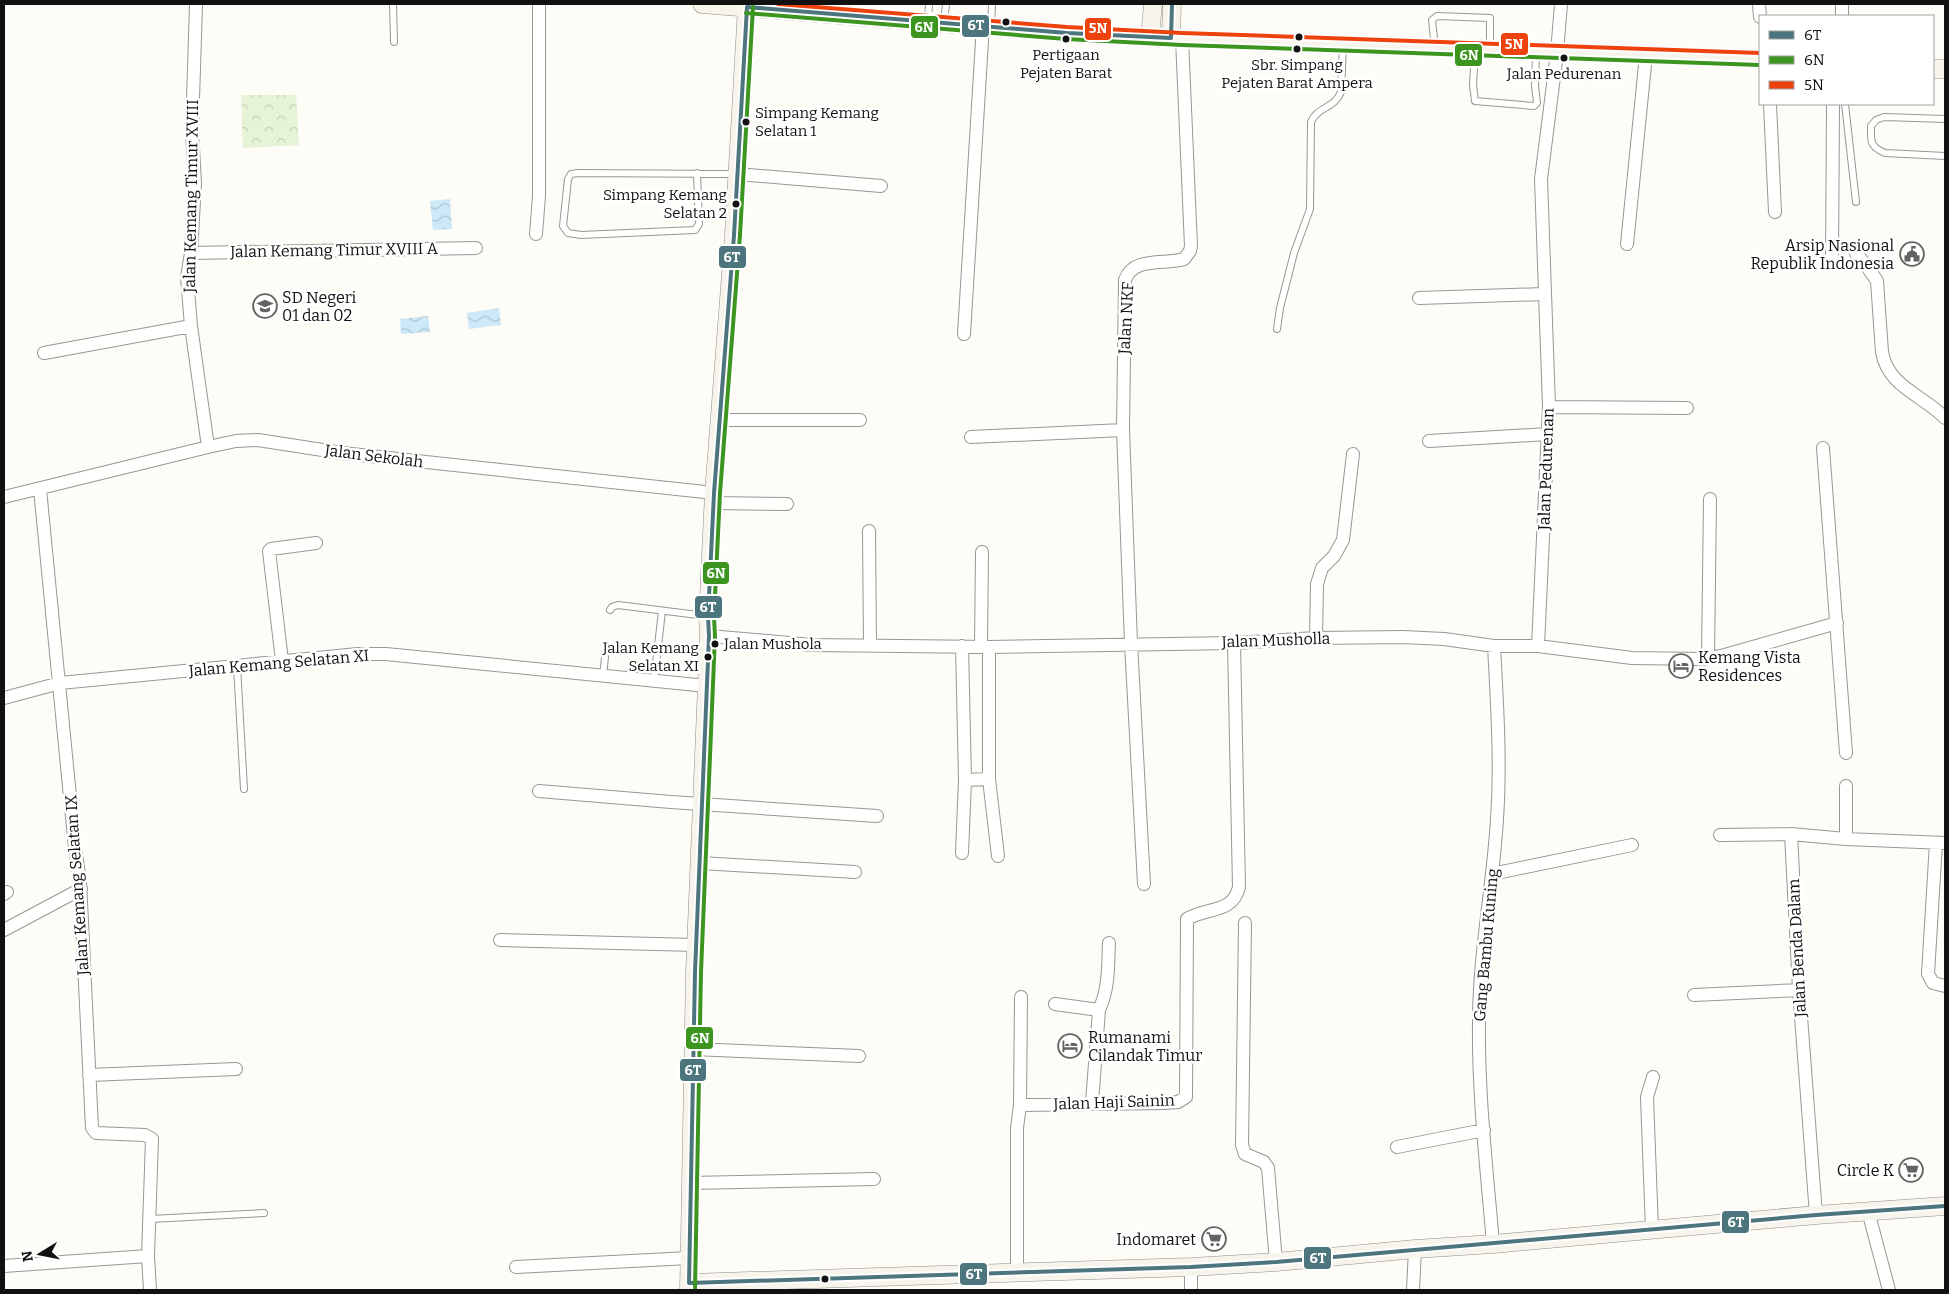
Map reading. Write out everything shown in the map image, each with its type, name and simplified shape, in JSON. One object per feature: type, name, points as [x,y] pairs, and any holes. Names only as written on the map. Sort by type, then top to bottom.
[{"type":"street","name":"Jalan Kemang Timur XVIII","points":[[196,4],[192,131],[194,183],[191,252],[187,277],[191,326],[208,447]]},
{"type":"street","points":[[536,234],[539,196],[539,4]]},
{"type":"street","points":[[702,4],[934,15],[987,25],[1150,37],[1436,49],[1759,59]]},
{"type":"street","points":[[1150,37],[1153,4]]},
{"type":"street","points":[[1172,4],[1177,38]]},
{"type":"street","name":"Jalan Pedurenan","points":[[1538,646],[1549,407],[1541,179],[1557,53],[1561,4]]},
{"type":"street","points":[[756,6],[737,174],[714,498],[696,945],[689,1286],[1017,1271],[1190,1267],[1276,1262],[1816,1215],[1945,1206]]},
{"type":"street","points":[[964,334],[980,94],[987,25]]},
{"type":"street","name":"Jalan NKF","points":[[1144,884],[1131,643],[1123,430],[1127,276],[1134,268],[1141,265],[1184,259],[1188,255],[1191,246],[1177,38]]},
{"type":"street","points":[[1627,244],[1646,55]]},
{"type":"street","points":[[1770,105],[1775,212]]},
{"type":"street","points":[[1832,264],[1833,105]]},
{"type":"street","points":[[737,174],[880,186]]},
{"type":"street","name":"Jalan Kemang Timur XVIII A","points":[[191,252],[476,248]]},
{"type":"street","points":[[1856,253],[1877,281],[1884,363],[1895,380],[1945,418]]},
{"type":"street","points":[[1419,298],[1544,294]]},
{"type":"street","points":[[44,353],[191,326]]},
{"type":"street","points":[[1549,407],[1687,408]]},
{"type":"street","points":[[719,420],[860,420]]},
{"type":"street","points":[[971,436],[1123,430]]},
{"type":"street","points":[[1429,441],[1548,434]]},
{"type":"street","name":"Jalan Sekolah","points":[[4,497],[208,447],[236,441],[258,440],[342,453],[714,498],[787,504]]},
{"type":"street","points":[[1823,448],[1846,753]]},
{"type":"street","points":[[1316,638],[1317,584],[1322,568],[1334,556],[1343,540],[1353,454]]},
{"type":"street","name":"Jalan Kemang Selatan IX","points":[[40,489],[75,848],[81,889],[93,1131],[96,1133],[145,1135],[152,1139],[148,1256],[150,1290]]},
{"type":"street","points":[[1708,658],[1710,499]]},
{"type":"street","points":[[869,531],[870,645]]},
{"type":"street","points":[[282,661],[269,551],[271,549],[316,543]]},
{"type":"street","points":[[982,552],[989,778],[998,856]]},
{"type":"street","name":"Jalan Musholla","points":[[709,636],[812,644],[985,647],[1403,637],[1444,639],[1494,646],[1538,646],[1632,658],[1708,658],[1837,623]]},
{"type":"street","name":"Jalan Haji Sainin","points":[[1020,1105],[1173,1102],[1183,1100],[1186,1097],[1187,918],[1229,904],[1237,895],[1239,886],[1234,642]]},
{"type":"street","points":[[962,646],[965,780],[962,854]]},
{"type":"street","name":"Gang Bambu Kuning","points":[[1493,1244],[1480,1065],[1480,988],[1497,826],[1500,764],[1494,646]]},
{"type":"street","name":"Jalan Kemang Selatan XI","points":[[4,698],[60,684],[358,654],[386,654],[707,686]]},
{"type":"street","points":[[965,780],[989,778]]},
{"type":"street","points":[[1846,786],[1846,839]]},
{"type":"street","points":[[538,791],[877,816]]},
{"type":"street","points":[[1720,835],[1791,834],[1846,839],[1941,843],[1928,974],[1933,983],[1945,986]]},
{"type":"street","name":"Jalan Benda Dalam","points":[[1791,834],[1799,990],[1816,1215]]},
{"type":"street","points":[[1492,874],[1632,845]]},
{"type":"street","points":[[700,863],[855,872]]},
{"type":"street","points":[[4,930],[81,889]]},
{"type":"street","points":[[1245,923],[1242,1145],[1245,1154],[1264,1162],[1268,1168],[1276,1262]]},
{"type":"street","points":[[500,940],[696,945]]},
{"type":"street","points":[[1092,1103],[1099,1010],[1106,994],[1109,943]]},
{"type":"street","points":[[1694,995],[1799,990]]},
{"type":"street","points":[[1017,1271],[1017,1128],[1020,1105],[1021,997]]},
{"type":"street","points":[[1055,1004],[1099,1010]]},
{"type":"street","points":[[693,1049],[859,1056]]},
{"type":"street","points":[[89,1074],[236,1068]]},
{"type":"street","points":[[1652,1230],[1647,1097],[1653,1077]]},
{"type":"street","points":[[1397,1147],[1484,1130]]},
{"type":"street","points":[[690,1183],[874,1179]]},
{"type":"street","points":[[1868,1211],[1888,1290]]},
{"type":"street","points":[[1413,1290],[1415,1249]]},
{"type":"street","points":[[4,1266],[148,1256]]},
{"type":"street","points":[[516,1267],[689,1258]]},
{"type":"street","points":[[1190,1267],[1190,1290]]},
{"type":"lane","points":[[393,4],[394,42]]},
{"type":"lane","points":[[934,15],[946,4]]},
{"type":"lane","points":[[987,25],[992,4]]},
{"type":"lane","points":[[1436,49],[1432,20],[1434,17],[1490,18],[1473,85],[1475,101],[1534,106],[1537,103],[1535,86],[1536,52]]},
{"type":"lane","points":[[1277,329],[1280,308],[1294,253],[1310,209],[1311,122],[1313,115],[1339,98],[1341,92],[1343,44]]},
{"type":"lane","points":[[1845,105],[1856,202]]},
{"type":"lane","points":[[1945,119],[1884,117],[1876,120],[1871,126],[1871,143],[1876,149],[1885,153],[1945,156]]},
{"type":"lane","points":[[697,173],[699,224],[695,230],[581,234],[568,233],[562,226],[568,179],[571,174],[697,173],[737,174]]},
{"type":"lane","points":[[610,610],[618,605],[708,617]]},
{"type":"lane","points":[[654,681],[662,611]]},
{"type":"lane","points":[[603,676],[605,657]]},
{"type":"lane","points":[[237,666],[244,789]]},
{"type":"lane","points":[[150,1219],[264,1213]]},
{"type":"green space","points":[[241,95],[296,95],[299,145],[243,148]]},
{"type":"water","points":[[450,199],[452,229],[433,230],[430,201]]},
{"type":"water","points":[[499,308],[501,325],[469,329],[467,313]]},
{"type":"water","points":[[428,316],[430,332],[401,334],[400,319]]},
{"type":"transit line","name":"5N","points":[[778,4],[1067,27],[1182,33],[1759,53]]},
{"type":"transit line","name":"6T","points":[[747,7],[1067,33],[1171,38],[1172,4]]},
{"type":"transit line","name":"6T","points":[[689,1283],[695,972],[709,636],[708,617],[714,493],[734,235],[747,7]]},
{"type":"transit line","name":"6N","points":[[695,1290],[701,972],[715,636],[714,617],[720,493],[740,235],[753,7]]},
{"type":"transit line","name":"6N","points":[[746,13],[1066,39],[1182,45],[1759,65]]},
{"type":"transit line","name":"6T","points":[[689,1283],[1191,1267],[1276,1262],[1816,1215],[1945,1206]]},
{"type":"place","name":"Pertigaan Pejaten Barat","points":[[1066,39]]},
{"type":"place","name":"Sbr. Simpang Pejaten Barat Ampera","points":[[1297,49]]},
{"type":"place","name":"Jalan Pedurenan","points":[[1564,58]]},
{"type":"place","name":"Simpang Kemang Selatan 1","points":[[746,122]]},
{"type":"place","name":"Simpang Kemang Selatan 2","points":[[736,204]]},
{"type":"place","name":"Arsip Nasional Republik Indonesia","points":[[1912,254]]},
{"type":"place","name":"SD Negeri 01 dan 02","points":[[265,306]]},
{"type":"place","name":"Jalan Mushola","points":[[715,644]]},
{"type":"place","name":"Jalan Kemang Selatan XI","points":[[708,657]]},
{"type":"place","name":"Kemang Vista Residences","points":[[1681,666]]},
{"type":"place","name":"Rumanami Cilandak Timur","points":[[1070,1046]]},
{"type":"place","name":"Circle K","points":[[1911,1170]]},
{"type":"place","name":"Indomaret","points":[[1214,1239]]}]
